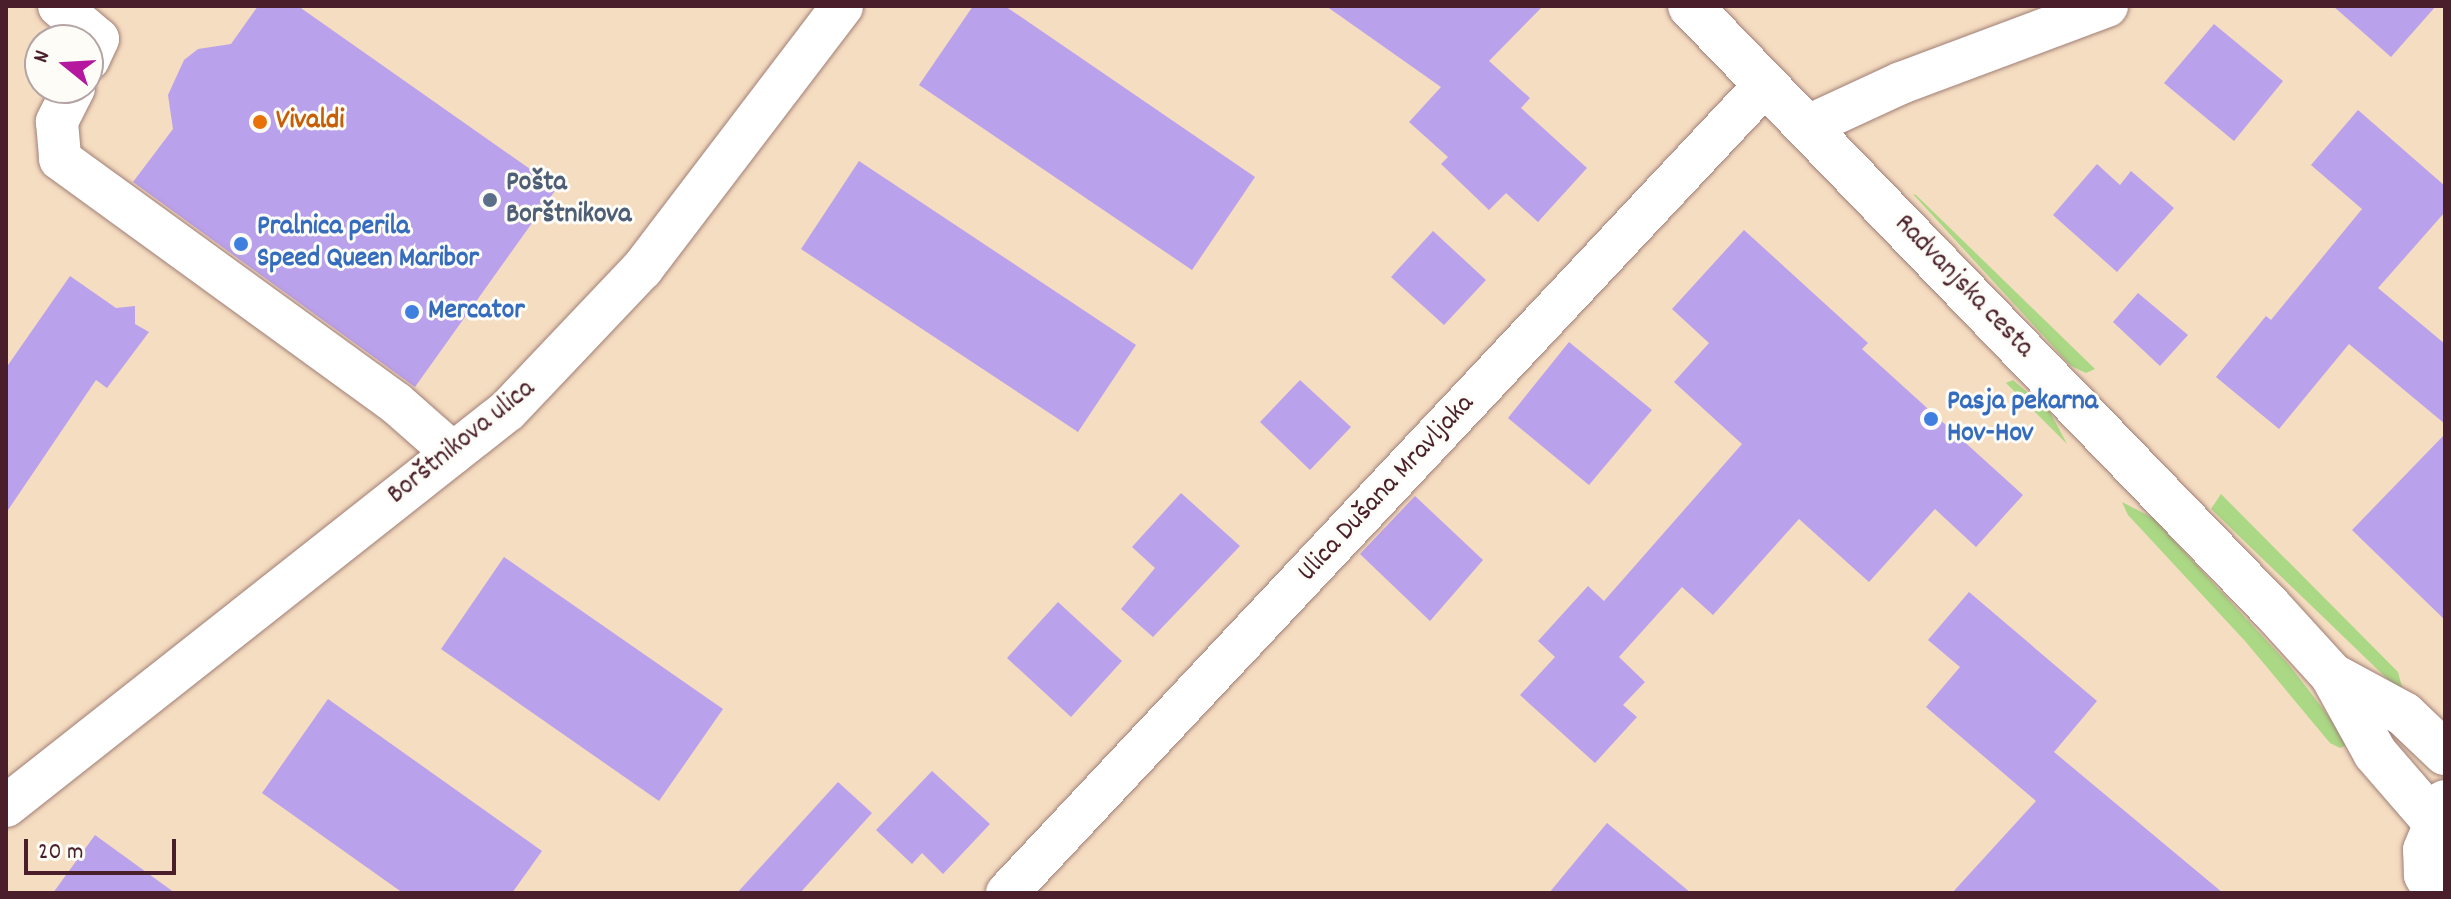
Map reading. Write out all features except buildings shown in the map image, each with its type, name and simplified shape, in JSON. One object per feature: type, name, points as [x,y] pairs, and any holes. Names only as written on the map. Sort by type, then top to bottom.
[{"type":"street","points":[[59,6],[80,24]]},
{"type":"street","name":"Borštnikova ulica","points":[[6,806],[529,390],[642,269],[842,6]]},
{"type":"street","name":"Radvanjska cesta","points":[[1690,6],[2332,675],[2375,753],[2439,811]]},
{"type":"street","points":[[1808,126],[1901,83],[2107,6]]},
{"type":"street","name":"Ulica Dušana Mravljaka","points":[[1007,893],[1766,84]]},
{"type":"street","points":[[66,104],[57,122],[60,159],[396,403],[453,453]]},
{"type":"street","name":"Radvanjska cesta","points":[[2332,675],[2404,714],[2445,753]]},
{"type":"street","points":[[2426,887],[2425,850],[2439,811]]},
{"type":"green space","points":[[1913,194],[2095,369],[2086,373],[2071,366]]},
{"type":"green space","points":[[2013,380],[2050,412],[2067,444],[2006,383]]},
{"type":"green space","points":[[2221,494],[2398,672],[2404,695],[2211,509]]},
{"type":"green space","points":[[2122,502],[2153,518],[2290,666],[2350,744],[2340,748],[2330,743],[2245,641],[2128,515]]},
{"type":"place","name":"Vivaldi","points":[[260,122]]},
{"type":"place","name":"Pošta Borštnikova","points":[[490,200]]},
{"type":"place","name":"Pralnica perila Speed Queen Maribor","points":[[241,244]]},
{"type":"place","name":"Mercator","points":[[412,312]]},
{"type":"place","name":"Pasja pekarna Hov-Hov","points":[[1931,419]]}]
